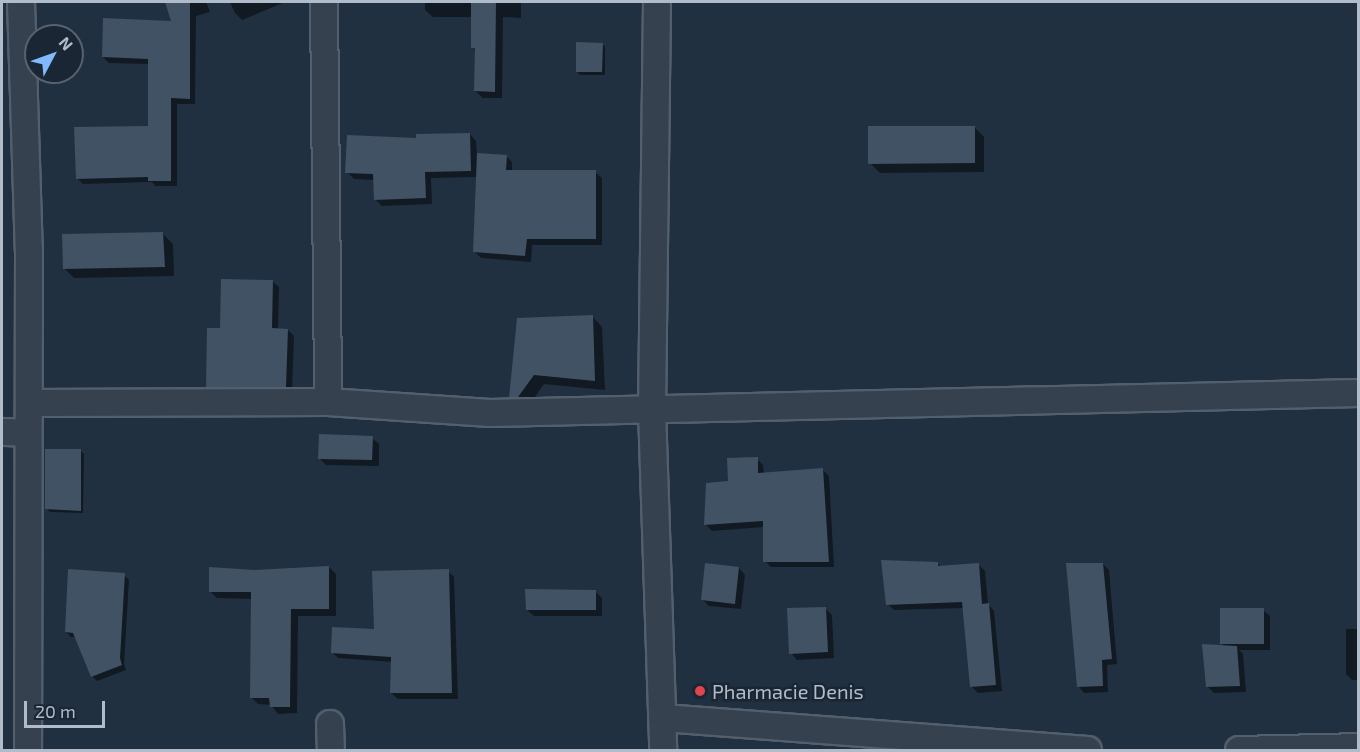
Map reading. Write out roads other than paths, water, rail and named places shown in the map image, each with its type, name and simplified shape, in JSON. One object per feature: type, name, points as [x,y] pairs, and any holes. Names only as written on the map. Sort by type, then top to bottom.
[{"type":"street","points":[[21,2],[13,97],[30,403],[27,433],[28,750]]},
{"type":"street","points":[[324,2],[328,402]]},
{"type":"street","points":[[657,2],[652,410],[663,750]]},
{"type":"street","points":[[30,403],[328,402],[490,413],[1359,393]]},
{"type":"street","points":[[2,432],[27,433]]},
{"type":"street","points":[[663,718],[1088,750]]},
{"type":"street","points":[[330,724],[330,750]]},
{"type":"street","points":[[1239,750],[1359,747]]},
{"type":"place","name":"Pharmacie Denis","points":[[700,691]]}]
